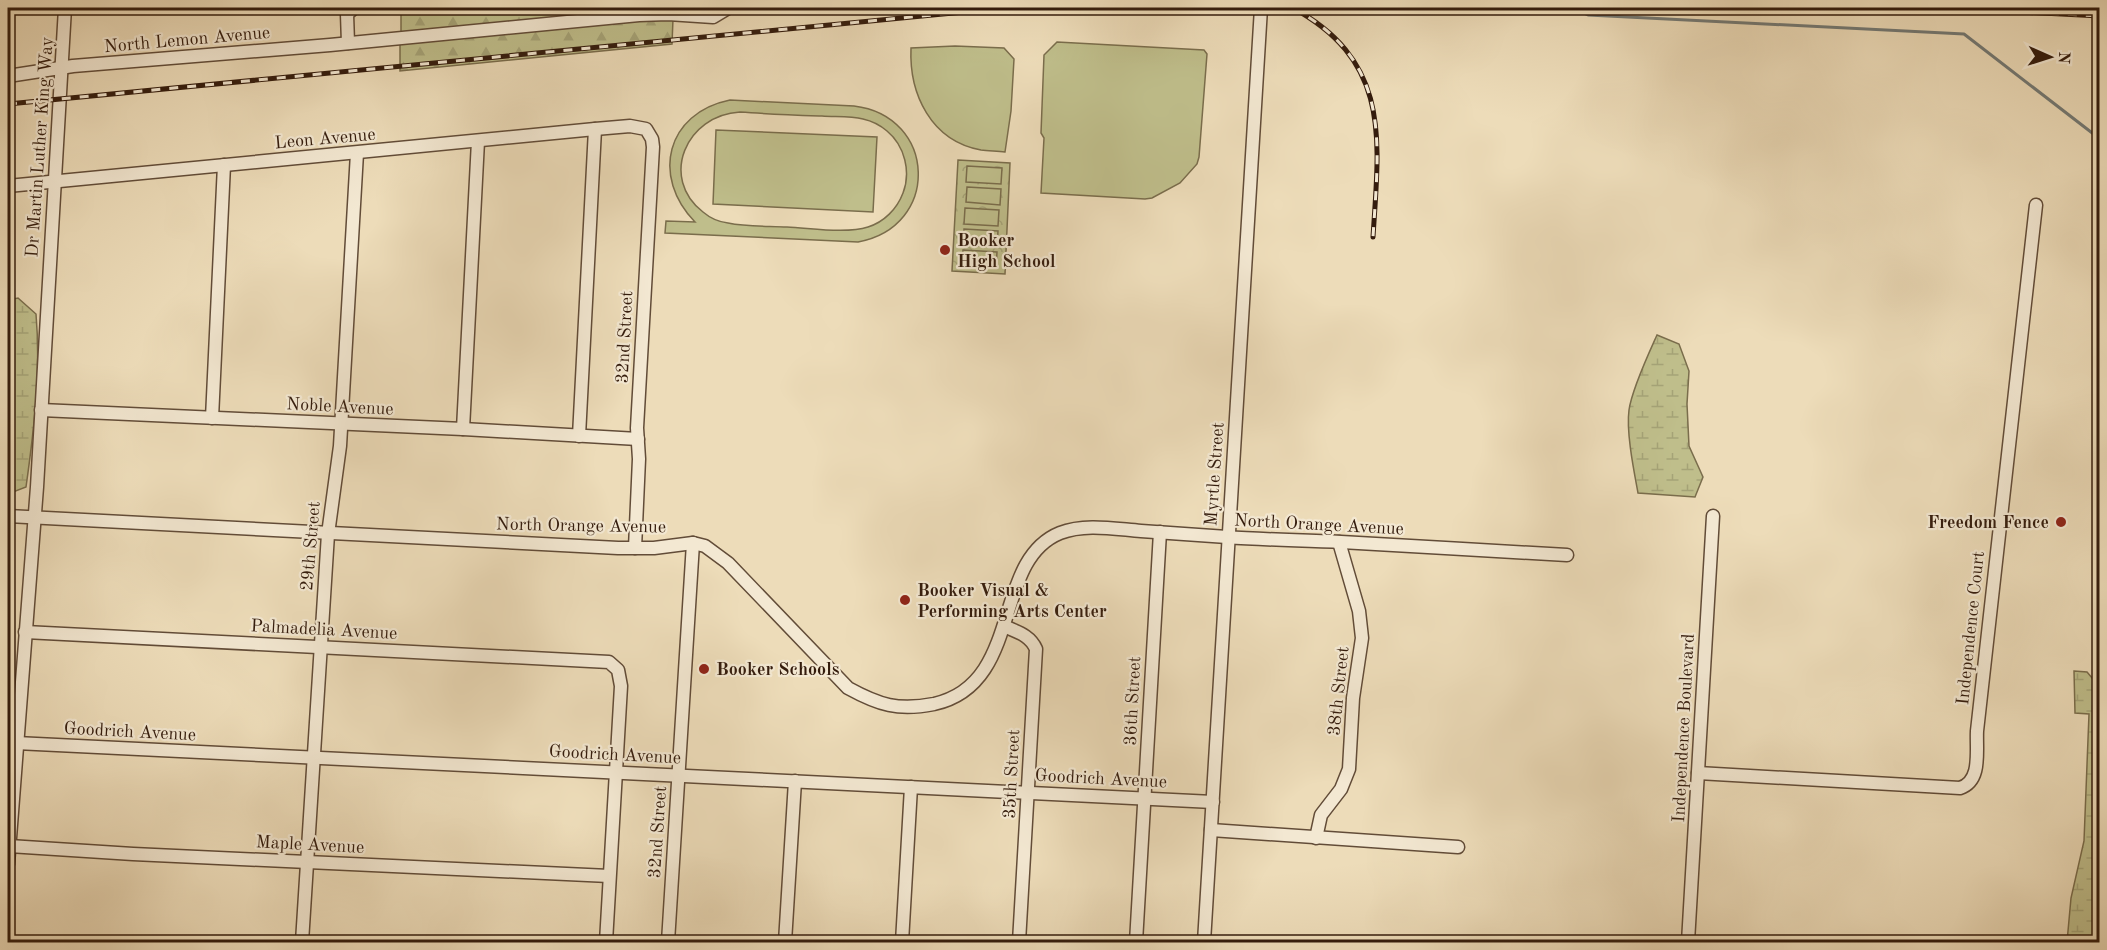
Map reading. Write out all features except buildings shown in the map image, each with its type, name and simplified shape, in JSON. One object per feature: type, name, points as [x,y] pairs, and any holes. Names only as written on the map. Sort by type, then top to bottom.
[{"type":"street","name":"Dr Martin Luther King Way","points":[[8,864],[34,518],[65,8]]},
{"type":"street","points":[[348,43],[347,14],[354,8]]},
{"type":"street","name":"Myrtle Street","points":[[1204,942],[1261,8]]},
{"type":"street","name":"North Lemon Avenue","points":[[8,76],[62,68],[639,15],[713,17],[727,9]]},
{"type":"street","name":"Leon Avenue","points":[[8,186],[595,129],[630,126],[646,129]]},
{"type":"street","points":[[579,436],[595,129]]},
{"type":"street","name":"32nd Street","points":[[635,548],[638,439],[653,147],[652,139],[646,129]]},
{"type":"street","points":[[463,429],[478,141]]},
{"type":"street","name":"29th Street","points":[[302,942],[328,534],[342,424],[357,153]]},
{"type":"street","points":[[212,418],[224,165]]},
{"type":"street","name":"Independence Court","points":[[1698,773],[1960,788],[1966,786],[1975,776],[1978,721],[2036,205]]},
{"type":"street","name":"Noble Avenue","points":[[41,410],[638,439]]},
{"type":"street","name":"North Orange Avenue","points":[[8,516],[635,548],[693,543],[705,546],[728,563],[848,688],[870,701],[890,707],[915,708],[940,702],[961,692],[980,675],[989,661],[1004,626],[1023,569],[1037,548],[1052,537],[1071,530],[1083,528],[1568,555]]},
{"type":"street","name":"Independence Boulevard","points":[[1688,942],[1713,516]]},
{"type":"street","name":"36th Street","points":[[1136,942],[1160,532]]},
{"type":"street","name":"38th Street","points":[[1316,838],[1321,815],[1341,789],[1349,769],[1353,698],[1362,638],[1359,611],[1339,542]]},
{"type":"street","name":"32nd Street","points":[[668,942],[693,543]]},
{"type":"street","name":"35th Street","points":[[1004,626],[1026,636],[1033,642],[1036,649],[1019,942]]},
{"type":"street","name":"Palmadelia Avenue","points":[[25,632],[609,662],[618,670],[621,686],[616,772]]},
{"type":"street","name":"Goodrich Avenue","points":[[16,743],[1213,801]]},
{"type":"street","points":[[606,942],[616,772]]},
{"type":"street","points":[[785,942],[795,781]]},
{"type":"street","points":[[902,942],[911,787]]},
{"type":"street","points":[[1211,830],[1458,848]]},
{"type":"street","name":"Maple Avenue","points":[[9,846],[609,876]]},
{"type":"green space","points":[[401,8],[682,8],[401,33]]},
{"type":"green space","points":[[673,19],[672,44],[400,71],[400,43],[640,20]]},
{"type":"green space","points":[[1057,42],[1204,50],[1207,54],[1199,157],[1197,164],[1180,183],[1152,198],[1145,199],[1041,193],[1044,138],[1041,133],[1044,55]]},
{"type":"green space","points":[[955,46],[1004,48],[1014,59],[1011,111],[1005,152],[981,150],[964,145],[949,137],[926,113],[914,82],[911,48]]},
{"type":"green space","points":[[730,100],[854,106],[881,114],[901,129],[914,149],[918,172],[915,195],[904,216],[885,232],[858,242],[665,233],[666,221],[695,222],[681,204],[673,186],[670,167],[672,149],[679,132],[691,118],[708,107]],"holes":[[[740,112],[853,117],[870,121],[887,131],[902,152],[906,168],[903,193],[889,214],[879,222],[859,229],[828,230],[721,222],[703,212],[690,198],[683,182],[681,166],[685,150],[693,136],[705,124],[721,116]]]},
{"type":"green space","points":[[716,130],[877,137],[873,212],[713,204]]},
{"type":"green space","points":[[958,160],[1010,163],[1005,274],[952,271]]},
{"type":"green space","points":[[967,166],[1002,168],[1001,184],[966,182]]},
{"type":"green space","points":[[967,187],[1001,189],[1000,205],[966,202]]},
{"type":"green space","points":[[965,208],[999,210],[998,226],[964,224]]},
{"type":"green space","points":[[964,229],[998,231],[997,247],[963,245]]},
{"type":"green space","points":[[963,250],[997,252],[996,268],[962,265]]},
{"type":"green space","points":[[18,298],[36,314],[37,379],[26,487],[8,494],[8,300]]},
{"type":"green space","points":[[1657,335],[1679,344],[1689,371],[1687,404],[1689,446],[1703,477],[1695,497],[1638,493],[1629,440],[1629,410],[1637,382]]},
{"type":"green space","points":[[2074,671],[2087,672],[2093,679],[2099,681],[2100,807],[2094,904],[2099,911],[2099,942],[2067,942],[2071,898],[2084,841],[2089,714],[2075,713]]},
{"type":"waterway","points":[[1573,8],[1588,15],[1964,34],[2100,139]]},
{"type":"railway","points":[[8,104],[1005,8]]},
{"type":"railway","points":[[1293,8],[1325,29],[1348,53],[1363,79],[1372,106],[1376,136],[1377,168],[1373,237]]},
{"type":"railway","points":[[1942,8],[2100,16]]},
{"type":"place","name":"Booker High School","points":[[945,250]]},
{"type":"place","name":"Freedom Fence","points":[[2061,522]]},
{"type":"place","name":"Booker Visual & Performing Arts Center","points":[[905,600]]},
{"type":"place","name":"Booker Schools","points":[[704,669]]}]
